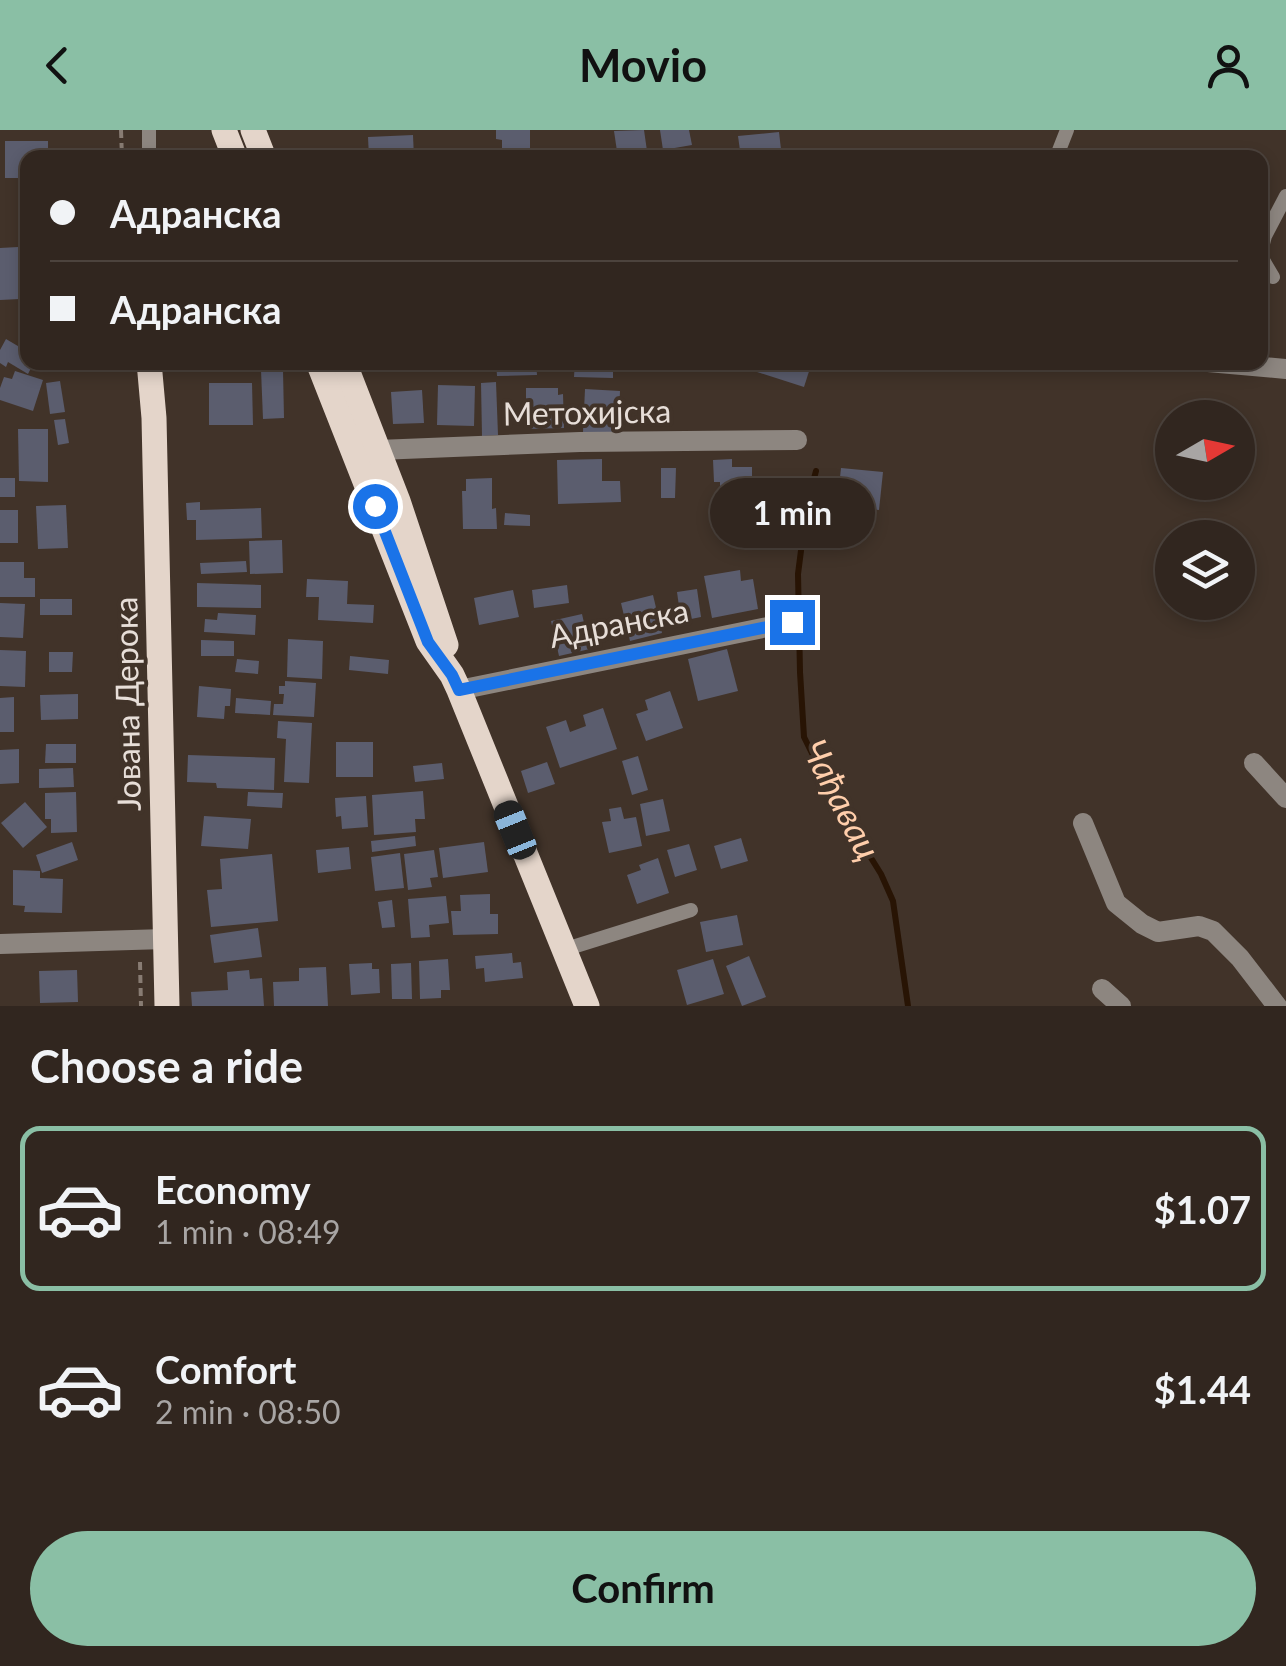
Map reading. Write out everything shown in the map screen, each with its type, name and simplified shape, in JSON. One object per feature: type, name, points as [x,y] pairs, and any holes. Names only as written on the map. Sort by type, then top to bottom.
[{"type":"main road","name":"Јована Дерока","points":[[150,370],[154,400],[168,1006]]},
{"type":"main road","name":"Јована Дерока","points":[[154,400],[159,370]]},
{"type":"main road","points":[[321,370],[428,642],[456,682]]},
{"type":"main road","points":[[347,370],[444,636],[456,682],[587,1006]]},
{"type":"street","name":"Метохијска","points":[[378,450],[580,442],[797,440]]},
{"type":"street","name":"Адранска","points":[[456,682],[792,622]]},
{"type":"street","points":[[1254,763],[1286,798]]},
{"type":"street","points":[[1082,823],[1116,903],[1158,932],[1199,926],[1213,931],[1240,958],[1277,1006]]},
{"type":"street","points":[[0,944],[165,939]]},
{"type":"street","points":[[1102,990],[1121,1006]]},
{"type":"lane","points":[[1268,230],[1286,196]]},
{"type":"lane","points":[[1268,269],[1273,277]]},
{"type":"lane","points":[[563,950],[691,910]]},
{"type":"building","points":[[496,130],[530,130],[530,150],[502,150],[502,140],[496,139]]},
{"type":"building","points":[[644,130],[647,150],[617,150],[614,131]]},
{"type":"building","points":[[660,130],[689,130],[692,145],[663,150]]},
{"type":"building","points":[[779,132],[781,150],[740,150],[738,136]]},
{"type":"building","points":[[413,135],[414,150],[369,150],[368,137]]},
{"type":"building","points":[[5,141],[48,141],[48,150],[20,150],[20,178],[5,178]]},
{"type":"building","points":[[18,247],[20,299],[0,300],[0,248]]},
{"type":"building","points":[[6,339],[20,347],[20,369],[8,362],[6,367],[0,363],[0,350]]},
{"type":"building","points":[[261,370],[283,370],[284,418],[263,419]]},
{"type":"building","points":[[497,370],[537,370],[537,375],[497,376]]},
{"type":"building","points":[[574,370],[613,370],[613,378],[574,377]]},
{"type":"building","points":[[751,370],[809,370],[804,387]]},
{"type":"building","points":[[15,371],[43,380],[33,411],[0,400],[4,377],[12,379]]},
{"type":"building","points":[[60,381],[65,412],[50,414],[46,383]]},
{"type":"building","points":[[496,382],[498,435],[482,436],[481,383]]},
{"type":"building","points":[[209,383],[252,383],[253,425],[209,425]]},
{"type":"building","points":[[438,385],[475,386],[474,426],[437,425]]},
{"type":"building","points":[[526,388],[558,388],[558,395],[563,394],[564,428],[526,429]]},
{"type":"building","points":[[585,389],[620,391],[618,434],[583,432]]},
{"type":"building","points":[[422,390],[424,423],[393,424],[391,392]]},
{"type":"building","points":[[65,419],[69,443],[58,445],[54,420]]},
{"type":"building","points":[[18,429],[48,429],[48,482],[19,481]]},
{"type":"building","points":[[602,459],[602,481],[620,481],[621,502],[558,504],[557,460]]},
{"type":"building","points":[[732,459],[732,467],[752,467],[752,497],[720,498],[720,482],[714,482],[713,460]]},
{"type":"building","points":[[661,468],[676,468],[675,498],[661,498]]},
{"type":"building","points":[[841,468],[883,472],[879,510],[837,505]]},
{"type":"building","points":[[0,478],[15,478],[15,497],[0,497]]},
{"type":"building","points":[[492,478],[492,509],[496,508],[497,529],[463,529],[462,491],[466,491],[466,479]]},
{"type":"building","points":[[200,502],[200,510],[261,508],[262,538],[196,540],[196,520],[187,520],[186,503]]},
{"type":"building","points":[[66,505],[68,548],[38,549],[36,506]]},
{"type":"building","points":[[0,510],[18,510],[18,543],[0,543]]},
{"type":"building","points":[[505,513],[530,515],[530,526],[504,525]]},
{"type":"building","points":[[828,520],[844,520],[844,537],[828,537]]},
{"type":"building","points":[[282,540],[283,573],[250,574],[249,541]]},
{"type":"building","points":[[246,561],[247,572],[201,574],[200,563]]},
{"type":"building","points":[[0,562],[24,562],[24,578],[35,578],[35,597],[0,597]]},
{"type":"building","points":[[740,570],[741,581],[753,579],[758,609],[712,618],[704,576]]},
{"type":"building","points":[[307,579],[348,581],[347,604],[374,605],[373,623],[318,620],[319,597],[306,597]]},
{"type":"building","points":[[197,583],[261,585],[261,608],[197,607]]},
{"type":"building","points":[[567,585],[569,603],[534,608],[532,590]]},
{"type":"building","points":[[697,589],[701,617],[681,621],[677,592]]},
{"type":"building","points":[[513,590],[519,617],[479,625],[474,598]]},
{"type":"building","points":[[653,595],[662,633],[630,641],[621,603]]},
{"type":"building","points":[[40,599],[72,599],[72,615],[40,615]]},
{"type":"building","points":[[0,603],[25,604],[23,638],[0,637]]},
{"type":"building","points":[[218,613],[256,615],[255,635],[204,632],[205,619],[217,620]]},
{"type":"building","points":[[582,614],[590,649],[559,656],[551,621]]},
{"type":"building","points":[[288,639],[323,641],[322,679],[287,677]]},
{"type":"building","points":[[201,640],[234,641],[234,656],[201,656]]},
{"type":"building","points":[[727,649],[738,691],[698,701],[688,659]]},
{"type":"building","points":[[0,650],[26,651],[25,687],[0,686]]},
{"type":"building","points":[[49,652],[73,652],[72,672],[49,672]]},
{"type":"building","points":[[350,656],[389,660],[388,674],[349,670]]},
{"type":"building","points":[[237,659],[259,661],[258,674],[235,672]]},
{"type":"building","points":[[285,681],[316,683],[314,717],[273,715],[274,704],[283,704],[284,694],[279,694],[279,686],[285,686]]},
{"type":"building","points":[[199,686],[231,689],[224,719],[197,717]]},
{"type":"building","points":[[670,691],[683,728],[646,741],[636,714],[648,710],[645,700]]},
{"type":"building","points":[[78,694],[78,719],[41,720],[40,695]]},
{"type":"building","points":[[14,697],[14,732],[0,732],[0,698]]},
{"type":"building","points":[[236,698],[271,701],[270,715],[235,713]]},
{"type":"building","points":[[603,708],[617,749],[560,768],[546,727],[566,720],[570,732],[586,726],[583,715]]},
{"type":"building","points":[[278,721],[312,723],[309,783],[284,782],[286,739],[277,738]]},
{"type":"building","points":[[336,742],[373,742],[373,777],[336,777]]},
{"type":"building","points":[[46,744],[76,744],[76,763],[45,763]]},
{"type":"building","points":[[19,749],[19,783],[0,784],[0,750]]},
{"type":"building","points":[[188,755],[275,758],[274,790],[217,788],[216,783],[187,782]]},
{"type":"building","points":[[638,756],[648,790],[632,795],[622,761]]},
{"type":"building","points":[[547,762],[555,784],[528,793],[521,771]]},
{"type":"building","points":[[442,763],[444,779],[415,782],[413,766]]},
{"type":"building","points":[[73,768],[74,787],[39,788],[39,769]]},
{"type":"building","points":[[423,791],[425,819],[415,819],[416,832],[374,835],[372,795]]},
{"type":"building","points":[[76,792],[77,832],[51,833],[51,819],[45,819],[45,793]]},
{"type":"building","points":[[248,792],[283,793],[282,808],[247,806]]},
{"type":"building","points":[[366,796],[368,827],[342,829],[341,816],[336,817],[335,798]]},
{"type":"building","points":[[663,799],[670,831],[646,836],[640,804]]},
{"type":"building","points":[[25,802],[47,827],[23,848],[1,823]]},
{"type":"building","points":[[621,807],[624,819],[636,817],[642,846],[609,853],[602,822],[611,821],[609,809]]},
{"type":"building","points":[[204,816],[251,819],[248,849],[201,846]]},
{"type":"building","points":[[415,836],[416,846],[372,852],[371,841]]},
{"type":"building","points":[[741,838],[748,861],[721,869],[714,846]]},
{"type":"building","points":[[72,842],[78,860],[42,873],[36,855]]},
{"type":"building","points":[[484,842],[488,872],[443,878],[439,848]]},
{"type":"building","points":[[689,844],[697,870],[675,877],[667,850]]},
{"type":"building","points":[[349,847],[351,869],[318,873],[316,850]]},
{"type":"building","points":[[434,850],[438,877],[430,878],[432,887],[408,890],[404,854]]},
{"type":"building","points":[[400,853],[404,888],[375,891],[371,857]]},
{"type":"building","points":[[272,854],[278,921],[211,927],[207,890],[222,889],[220,859]]},
{"type":"building","points":[[658,858],[669,893],[637,904],[627,875]]},
{"type":"building","points":[[13,870],[40,871],[40,878],[63,879],[62,913],[24,912],[25,906],[13,905]]},
{"type":"building","points":[[490,894],[490,914],[498,914],[498,934],[453,935],[451,911],[461,911],[460,895]]},
{"type":"building","points":[[446,896],[449,923],[429,925],[430,937],[411,938],[408,899]]},
{"type":"building","points":[[392,900],[395,927],[382,928],[378,902]]},
{"type":"building","points":[[737,915],[743,945],[706,952],[700,922]]},
{"type":"building","points":[[258,928],[262,957],[214,963],[210,935]]},
{"type":"building","points":[[512,953],[513,963],[521,962],[523,978],[485,982],[484,968],[476,969],[475,956]]},
{"type":"building","points":[[749,956],[766,997],[742,1006],[726,966]]},
{"type":"building","points":[[448,959],[450,990],[441,990],[441,998],[420,999],[419,961]]},
{"type":"building","points":[[713,959],[724,994],[687,1005],[677,970]]},
{"type":"building","points":[[372,963],[372,969],[379,969],[380,993],[351,995],[349,964]]},
{"type":"building","points":[[411,963],[412,999],[392,999],[391,964]]},
{"type":"building","points":[[326,967],[328,1006],[274,1006],[273,982],[299,981],[299,968]]},
{"type":"building","points":[[77,970],[78,1002],[40,1003],[39,971]]},
{"type":"building","points":[[249,970],[250,979],[262,978],[264,1006],[192,1006],[191,992],[228,990],[227,972]]},
{"type":"waterway","name":"Чађавац","points":[[816,471],[807,504],[798,574],[804,737],[893,901],[908,1006]]},
{"type":"route","points":[[375,506],[428,642],[459,690],[792,622]]}]
